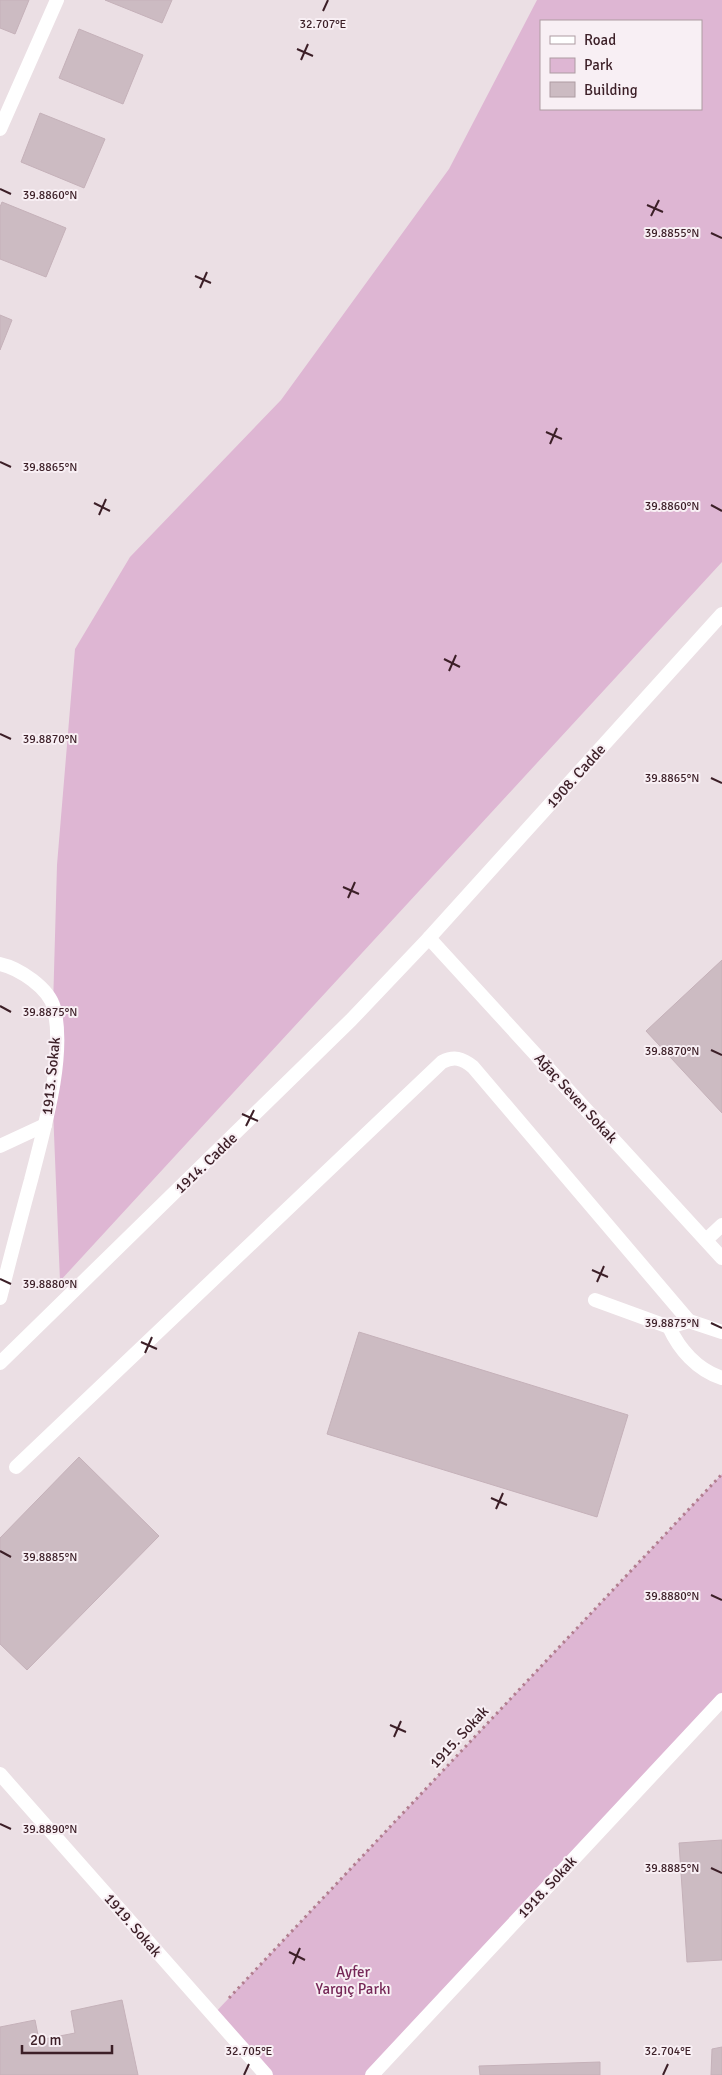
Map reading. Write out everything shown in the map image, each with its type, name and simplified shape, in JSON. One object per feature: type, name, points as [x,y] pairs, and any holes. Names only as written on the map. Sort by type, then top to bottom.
[{"type":"street","points":[[0,129],[58,0]]},
{"type":"street","name":"1908. Cadde","points":[[429,938],[722,614]]},
{"type":"street","name":"Ağaç Seven Sokak","points":[[429,938],[722,1258]]},
{"type":"street","name":"1914. Cadde","points":[[0,1363],[306,1066],[429,938]]},
{"type":"street","name":"1913. Sokak","points":[[0,964],[8,966],[36,982],[53,1007],[55,1060],[45,1125],[0,1298]]},
{"type":"street","points":[[16,1467],[377,1123],[442,1062],[448,1059],[465,1060],[473,1066],[689,1321],[722,1332]]},
{"type":"street","name":"1913. Sokak","points":[[0,1146],[45,1125]]},
{"type":"street","points":[[706,1240],[722,1225]]},
{"type":"street","points":[[595,1300],[668,1327],[689,1321]]},
{"type":"street","points":[[668,1327],[676,1342],[692,1360],[722,1378]]},
{"type":"street","name":"1918. Sokak","points":[[372,2075],[722,1700]]},
{"type":"street","name":"1919. Sokak","points":[[0,1774],[266,2075]]},
{"type":"path","name":"1915. Sokak","points":[[213,2015],[722,1474]]},
{"type":"green space","points":[[537,0],[722,0],[722,562],[60,1281],[52,1085],[53,1007],[57,865],[75,649],[130,557],[281,400],[449,169]]},
{"type":"green space","name":"Ayfer Yargıç Parkı","points":[[722,1474],[722,1700],[372,2075],[266,2075],[213,2015]]},
{"type":"building","points":[[0,0],[29,0],[15,34],[0,28]]},
{"type":"building","points":[[105,0],[172,0],[162,23]]},
{"type":"building","points":[[79,29],[143,55],[123,104],[59,78]]},
{"type":"building","points":[[40,113],[105,139],[84,188],[21,162]]},
{"type":"building","points":[[2,202],[66,228],[46,277],[0,259],[0,207]]},
{"type":"building","points":[[0,315],[12,320],[0,350]]},
{"type":"building","points":[[722,960],[722,1113],[646,1031]]},
{"type":"building","points":[[359,1332],[628,1415],[597,1517],[327,1434]]},
{"type":"building","points":[[79,1457],[159,1536],[27,1670],[0,1644],[0,1538]]},
{"type":"building","points":[[722,1840],[722,1960],[687,1962],[679,1843]]},
{"type":"building","points":[[122,2000],[138,2075],[0,2075],[0,2027],[35,2020],[39,2040],[75,2033],[71,2011]]},
{"type":"building","points":[[722,2047],[722,2075],[711,2075],[712,2049]]},
{"type":"building","points":[[600,2062],[600,2075],[480,2075],[479,2066]]}]
